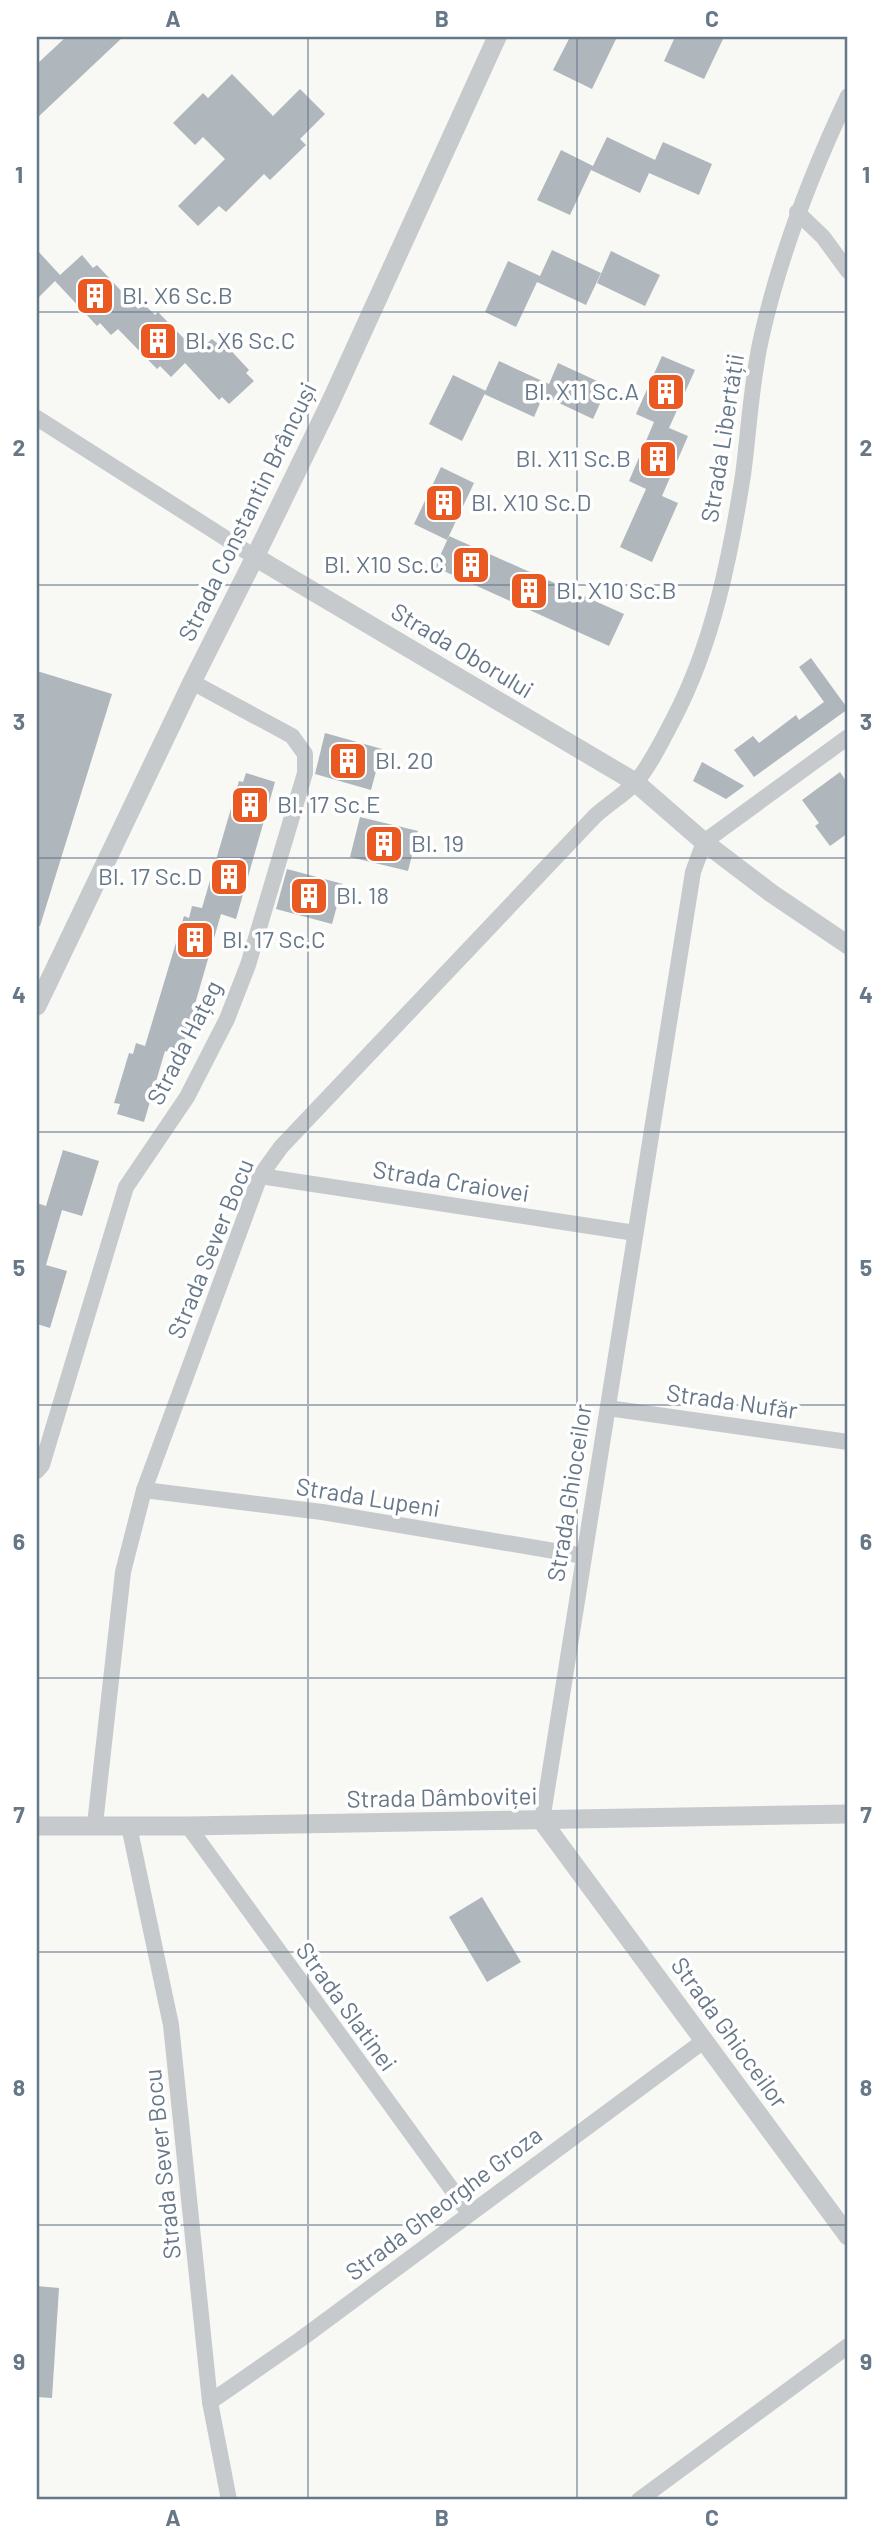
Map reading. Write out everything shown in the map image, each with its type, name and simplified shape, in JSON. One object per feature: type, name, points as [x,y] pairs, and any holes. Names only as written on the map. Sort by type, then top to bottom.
[{"type":"street","name":"Strada Constantin Brâncuși","points":[[37,1006],[192,682],[331,401],[497,37]]},
{"type":"street","name":"Strada Libertății","points":[[635,782],[666,734],[688,690],[704,649],[736,512],[754,374],[762,337],[797,212],[848,96]]},
{"type":"street","points":[[797,212],[817,230],[848,271]]},
{"type":"street","name":"Strada Oborului","points":[[37,418],[255,557],[635,782],[704,842],[771,893],[848,945]]},
{"type":"street","name":"Strada Hațeg","points":[[37,1471],[42,1465],[123,1196],[134,1173],[187,1097],[227,1019],[248,965],[305,774],[305,754],[292,736],[192,682]]},
{"type":"street","points":[[704,842],[848,737]]},
{"type":"street","name":"Strada Sever Bocu","points":[[94,1824],[123,1572],[144,1490],[260,1176],[281,1147],[596,816],[635,782]]},
{"type":"street","name":"Strada Ghioceilor","points":[[704,842],[693,872],[687,904],[542,1821],[848,2236]]},
{"type":"street","name":"Strada Craiovei","points":[[260,1176],[635,1233]]},
{"type":"street","name":"Strada Nufăr","points":[[608,1408],[848,1442]]},
{"type":"street","name":"Strada Lupeni","points":[[144,1490],[322,1512],[584,1556]]},
{"type":"street","name":"Strada Dâmboviței","points":[[37,1826],[542,1821],[848,1814]]},
{"type":"street","name":"Strada Sever Bocu","points":[[129,1826],[172,2025],[210,2402],[229,2500]]},
{"type":"street","name":"Strada Slatinei","points":[[188,1826],[469,2213]]},
{"type":"street","name":"Strada Gheorghe Groza","points":[[210,2402],[300,2339],[705,2040]]},
{"type":"street","points":[[639,2500],[848,2346]]},
{"type":"building","points":[[66,37],[123,37],[37,118],[37,64]]},
{"type":"building","points":[[570,37],[617,37],[592,89],[553,70]]},
{"type":"building","points":[[675,37],[724,37],[704,79],[664,61]]},
{"type":"building","points":[[232,74],[273,116],[300,89],[325,114],[300,139],[306,145],[270,180],[264,174],[226,212],[219,206],[198,226],[178,206],[225,159],[203,137],[195,145],[173,123],[203,93],[208,98]]},
{"type":"building","points":[[607,137],[655,160],[663,142],[712,164],[699,195],[649,173],[640,193],[591,170],[570,215],[537,200],[561,150],[593,166]]},
{"type":"building","points":[[37,250],[60,275],[82,255],[93,268],[97,265],[138,309],[144,304],[155,315],[158,312],[197,352],[212,339],[218,344],[222,341],[249,370],[246,373],[254,381],[229,404],[222,397],[219,400],[185,363],[171,377],[160,366],[157,369],[118,329],[111,335],[100,323],[97,326],[55,281],[37,299]]},
{"type":"building","points":[[552,250],[601,273],[586,305],[537,282],[516,327],[485,312],[508,261],[540,276]]},
{"type":"building","points":[[611,251],[660,275],[645,306],[597,283]]},
{"type":"building","points":[[662,356],[695,370],[669,428],[688,436],[662,496],[678,503],[652,562],[620,547],[646,489],[629,481],[654,422],[636,414]]},
{"type":"building","points":[[499,361],[549,384],[558,363],[608,386],[593,419],[544,396],[547,387],[534,417],[484,394]]},
{"type":"building","points":[[453,375],[486,391],[462,441],[429,424]]},
{"type":"building","name":"Bl. X10 Sc.D","points":[[441,467],[474,483],[447,540],[414,524]]},
{"type":"building","points":[[449,536],[624,614],[609,646],[435,567]]},
{"type":"building","points":[[811,658],[848,709],[754,777],[734,750],[753,736],[759,743],[796,715],[799,720],[824,702],[799,667]]},
{"type":"building","points":[[37,671],[112,694],[40,926],[37,925]]},
{"type":"building","name":"Bl. 20","points":[[325,733],[382,749],[371,790],[315,774]]},
{"type":"building","points":[[702,762],[744,786],[726,799],[693,781]]},
{"type":"building","points":[[840,772],[848,784],[848,833],[830,846],[815,826],[819,823],[802,800]]},
{"type":"building","points":[[246,773],[275,782],[236,919],[221,914],[180,1056],[165,1051],[144,1122],[117,1114],[120,1104],[114,1103],[129,1053],[133,1054],[136,1043],[145,1046],[184,916],[189,918],[192,906],[202,908],[239,781],[243,782]]},
{"type":"building","name":"Bl. 19","points":[[360,817],[418,831],[408,871],[350,857]]},
{"type":"building","name":"Bl. 18","points":[[287,869],[343,884],[332,924],[276,909]]},
{"type":"building","points":[[63,1150],[99,1161],[82,1216],[62,1210],[46,1265],[67,1271],[50,1328],[37,1324],[37,1203],[46,1206]]},
{"type":"building","points":[[482,1897],[521,1962],[487,1982],[449,1917]]},
{"type":"building","points":[[37,2286],[59,2288],[52,2398],[37,2397]]},
{"type":"place","name":"Bl. X6 Sc.B","points":[[95,296]]},
{"type":"place","name":"Bl. X6 Sc.C","points":[[158,341]]},
{"type":"place","name":"Bl. X11 Sc.A","points":[[666,392]]},
{"type":"place","name":"Bl. X11 Sc.B","points":[[658,459]]},
{"type":"place","name":"Bl. X10 Sc.D","points":[[444,503]]},
{"type":"place","name":"Bl. X10 Sc.C","points":[[471,565]]},
{"type":"place","name":"Bl. X10 Sc.B","points":[[529,591]]},
{"type":"place","name":"Bl. 20","points":[[348,761]]},
{"type":"place","name":"Bl. 17 Sc.E","points":[[250,805]]},
{"type":"place","name":"Bl. 19","points":[[384,844]]},
{"type":"place","name":"Bl. 17 Sc.D","points":[[229,877]]},
{"type":"place","name":"Bl. 18","points":[[309,896]]},
{"type":"place","name":"Bl. 17 Sc.C","points":[[195,940]]}]
